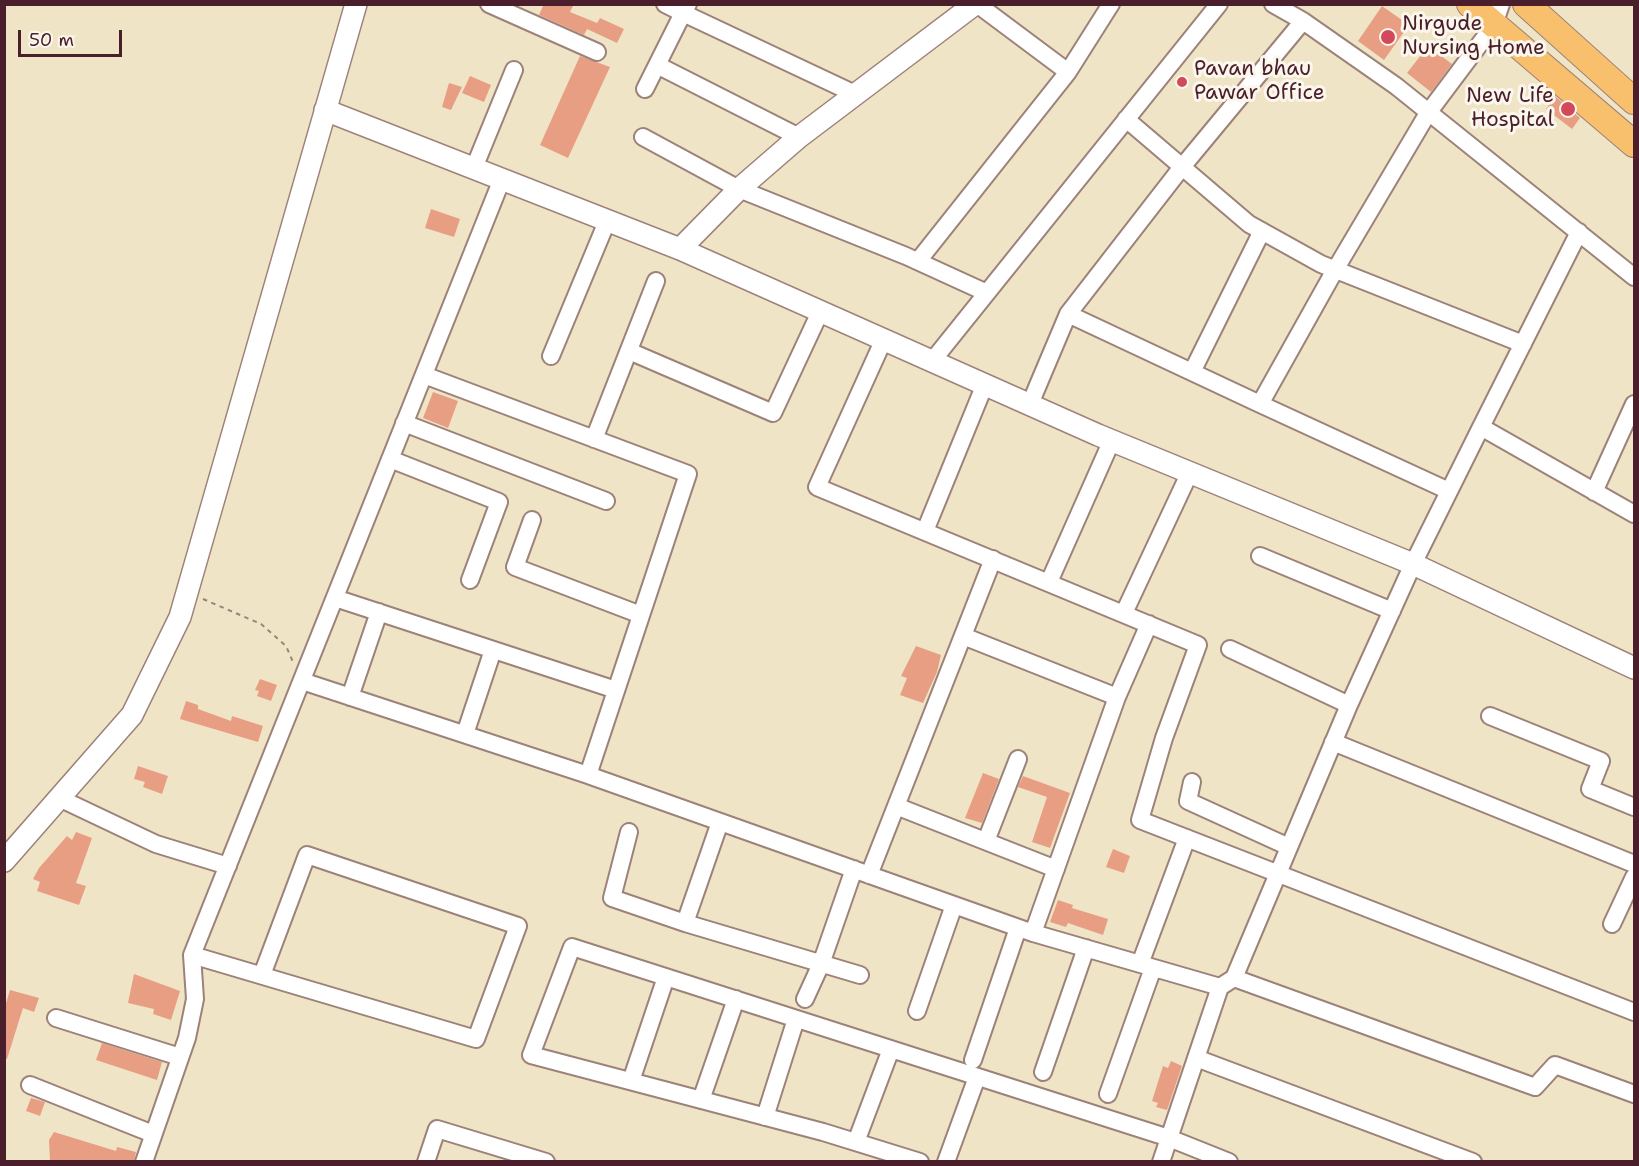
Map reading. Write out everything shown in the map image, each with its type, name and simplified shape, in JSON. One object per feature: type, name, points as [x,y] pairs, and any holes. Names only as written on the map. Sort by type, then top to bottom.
[{"type":"main road","points":[[1470,4],[1498,15],[1635,144]]},
{"type":"main road","points":[[1526,4],[1635,101]]},
{"type":"street","points":[[4,861],[132,716],[180,617],[356,4]]},
{"type":"street","points":[[489,4],[597,52]]},
{"type":"street","points":[[665,4],[686,9],[855,94]]},
{"type":"street","points":[[680,249],[739,189],[799,137],[976,4],[1068,72]]},
{"type":"street","points":[[918,261],[1068,72],[1111,4]]},
{"type":"street","points":[[933,360],[1219,4]]},
{"type":"street","points":[[1274,4],[1303,21],[1396,86],[1635,277]]},
{"type":"street","points":[[645,89],[686,9]]},
{"type":"street","points":[[1260,404],[1335,270],[1428,113],[1498,15]]},
{"type":"street","points":[[1030,404],[1068,314],[1182,168],[1303,21]]},
{"type":"street","points":[[657,65],[799,137]]},
{"type":"street","points":[[474,168],[514,70]]},
{"type":"street","points":[[325,110],[680,249],[1112,440],[1413,564],[1632,664]]},
{"type":"street","points":[[1126,119],[1249,224],[1335,270],[1523,344]]},
{"type":"street","points":[[644,136],[739,189],[918,261],[987,293]]},
{"type":"street","points":[[144,1161],[180,1057],[195,999],[192,955],[502,178]]},
{"type":"street","points":[[551,356],[608,219]]},
{"type":"street","points":[[1192,372],[1262,231]]},
{"type":"street","points":[[1161,1161],[1196,1058],[1349,705],[1413,564],[1579,232]]},
{"type":"street","points":[[594,439],[656,280]]},
{"type":"street","points":[[629,351],[773,413],[821,310]]},
{"type":"street","points":[[1068,314],[1449,491]]},
{"type":"street","points":[[884,339],[817,487],[1198,645],[1164,738],[1140,820],[1635,1012]]},
{"type":"street","points":[[424,375],[688,474],[588,775]]},
{"type":"street","points":[[925,531],[985,384]]},
{"type":"street","points":[[1594,492],[1635,404]]},
{"type":"street","points":[[404,423],[606,501]]},
{"type":"street","points":[[1481,427],[1635,514]]},
{"type":"street","points":[[1049,582],[1112,440]]},
{"type":"street","points":[[390,459],[499,502],[470,580]]},
{"type":"street","points":[[1124,613],[1190,472]]},
{"type":"street","points":[[532,520],[515,567],[641,615]]},
{"type":"street","points":[[1260,556],[1392,611]]},
{"type":"street","points":[[805,999],[862,872],[896,806],[993,560]]},
{"type":"street","points":[[335,598],[616,690]]},
{"type":"street","points":[[350,697],[379,612]]},
{"type":"street","points":[[973,1060],[1025,930],[1056,869],[1117,697],[1149,624]]},
{"type":"street","points":[[963,636],[1117,697]]},
{"type":"street","points":[[1230,649],[1349,705]]},
{"type":"street","points":[[465,734],[493,650]]},
{"type":"street","points":[[302,681],[588,775],[1025,930],[1147,966],[1227,983],[1534,1087],[1555,1065],[1635,1094]]},
{"type":"street","points":[[1490,716],[1601,762],[1590,789],[1635,807]]},
{"type":"street","points":[[1333,742],[1635,864]]},
{"type":"street","points":[[986,841],[1018,759]]},
{"type":"street","points":[[1192,782],[1188,801],[1289,847]]},
{"type":"street","points":[[59,798],[156,844],[228,866]]},
{"type":"street","points":[[896,806],[1056,869]]},
{"type":"street","points":[[685,923],[720,822]]},
{"type":"street","points":[[629,832],[612,898],[685,923],[860,975]]},
{"type":"street","points":[[1108,1094],[1187,838]]},
{"type":"street","points":[[192,955],[476,1039],[518,926],[307,855],[262,975]]},
{"type":"street","points":[[1612,924],[1635,877]]},
{"type":"street","points":[[917,1011],[954,905]]},
{"type":"street","points":[[920,1161],[531,1055],[572,947],[1168,1138],[1228,1161]]},
{"type":"street","points":[[1043,1072],[1086,948]]},
{"type":"street","points":[[631,1081],[666,977]]},
{"type":"street","points":[[701,1100],[735,999]]},
{"type":"street","points":[[56,1018],[180,1057]]},
{"type":"street","points":[[765,1117],[796,1019]]},
{"type":"street","points":[[856,1142],[891,1049]]},
{"type":"street","points":[[1196,1058],[1473,1161]]},
{"type":"street","points":[[946,1161],[977,1077]]},
{"type":"street","points":[[30,1085],[153,1134]]},
{"type":"street","points":[[426,1161],[437,1128],[546,1161]]},
{"type":"path","points":[[188,592],[261,624],[286,646],[302,681]]},
{"type":"building","points":[[544,4],[574,4],[570,12],[597,23],[600,18],[624,29],[617,43],[587,29],[584,35],[539,15]]},
{"type":"building","points":[[1382,6],[1409,25],[1384,60],[1358,41]]},
{"type":"building","points":[[1428,46],[1452,64],[1431,92],[1407,73]]},
{"type":"building","points":[[580,56],[610,67],[568,158],[540,145]]},
{"type":"building","points":[[470,76],[491,85],[484,102],[462,93]]},
{"type":"building","points":[[449,83],[462,87],[451,110],[442,107]]},
{"type":"building","points":[[1555,96],[1580,118],[1572,129],[1546,109]]},
{"type":"building","points":[[431,209],[460,219],[454,237],[425,228]]},
{"type":"building","points":[[433,392],[458,401],[448,428],[423,418]]},
{"type":"building","points":[[916,646],[941,655],[937,672],[923,703],[900,695],[907,678],[901,676]]},
{"type":"building","points":[[260,679],[277,685],[271,701],[257,696],[259,691],[255,690]]},
{"type":"building","points":[[186,701],[198,705],[198,709],[231,721],[232,716],[263,726],[258,742],[180,719]]},
{"type":"building","points":[[138,766],[168,776],[162,794],[143,787],[145,782],[134,779]]},
{"type":"building","points":[[983,773],[999,779],[982,823],[965,818]]},
{"type":"building","points":[[1023,776],[1070,793],[1050,848],[1032,842],[1047,797],[1018,787]]},
{"type":"building","points":[[76,832],[92,838],[76,883],[86,886],[79,905],[37,891],[40,882],[33,879],[39,868],[67,836],[72,840]]},
{"type":"building","points":[[1113,849],[1130,856],[1124,873],[1106,867]]},
{"type":"building","points":[[1058,900],[1073,905],[1072,908],[1108,919],[1103,935],[1068,923],[1066,927],[1050,922]]},
{"type":"building","points":[[134,974],[180,991],[171,1020],[153,1014],[154,1009],[128,1003]]},
{"type":"building","points":[[10,990],[39,998],[34,1012],[23,1008],[7,1059],[4,1058],[4,1010]]},
{"type":"building","points":[[102,1043],[162,1062],[157,1080],[96,1060]]},
{"type":"building","points":[[1171,1061],[1182,1066],[1167,1110],[1156,1107],[1158,1103],[1152,1101],[1163,1066],[1168,1068]]},
{"type":"building","points":[[31,1098],[45,1102],[40,1116],[26,1111]]},
{"type":"building","points":[[54,1132],[116,1151],[117,1147],[136,1152],[134,1161],[50,1161],[49,1140]]},
{"type":"place","name":"Nirgude Nursing Home","points":[[1388,37]]},
{"type":"place","name":"Pavan bhau Pawar Office","points":[[1182,82]]},
{"type":"place","name":"New Life Hospital","points":[[1568,109]]}]
